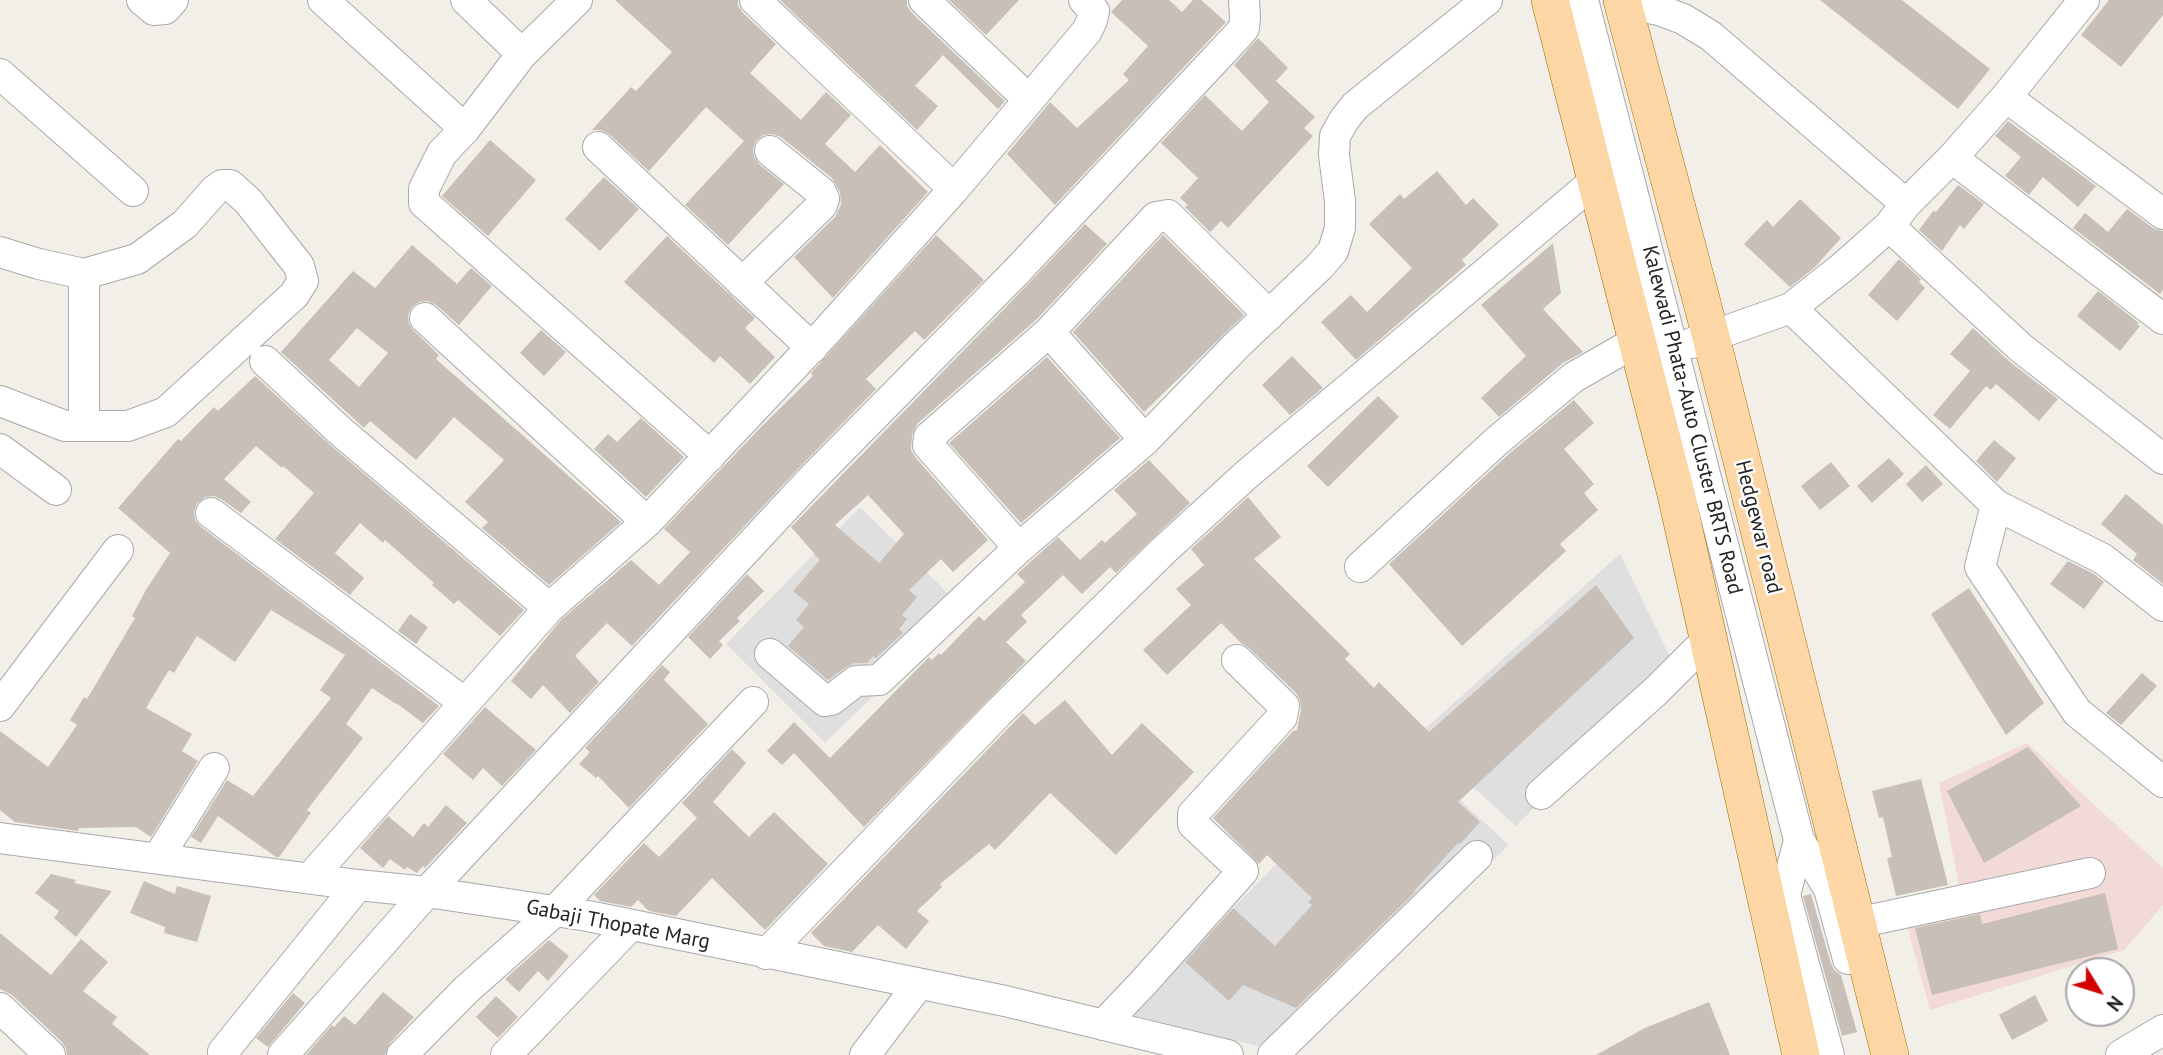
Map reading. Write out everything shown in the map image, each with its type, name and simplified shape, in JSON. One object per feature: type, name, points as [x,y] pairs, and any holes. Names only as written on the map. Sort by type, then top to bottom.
[{"type":"main road","points":[[1550,0],[1596,180],[1651,349],[1675,494],[1801,1055]]},
{"type":"main road","name":"Hedgewar road","points":[[1622,2],[1711,337],[1890,1055]]},
{"type":"street","points":[[142,0],[154,10],[164,9],[173,0]]},
{"type":"street","points":[[466,0],[522,54]]},
{"type":"street","points":[[577,0],[522,54],[459,123],[424,189],[424,203],[710,456]]},
{"type":"street","points":[[755,0],[954,189]]},
{"type":"street","points":[[923,0],[1028,99]]},
{"type":"street","points":[[310,878],[549,608],[647,522],[812,348],[954,189],[1087,31],[1094,11],[1084,0]]},
{"type":"street","points":[[283,1055],[427,892],[810,481],[1017,271],[1238,35],[1244,27],[1244,0]]},
{"type":"street","points":[[771,654],[825,701],[831,700],[856,681],[879,680],[1019,548],[1145,440],[1332,251],[1340,228],[1335,136],[1344,120],[1355,106],[1487,0]]},
{"type":"street","name":"Kalewadi Phata-Auto Cluster BRTS Road","points":[[1583,0],[1651,349],[1799,840],[1829,890],[1876,1055]]},
{"type":"street","points":[[1360,567],[1498,440],[1574,377],[1651,349],[1711,337],[1791,308],[1844,266],[1898,215],[2006,97],[2084,0]]},
{"type":"street","points":[[1622,2],[1659,10],[1683,19],[1711,36],[1898,215],[2021,348],[2163,459]]},
{"type":"street","points":[[340,5],[459,123]]},
{"type":"street","points":[[0,74],[133,191]]},
{"type":"street","points":[[2006,97],[2163,214]]},
{"type":"street","points":[[598,147],[812,348]]},
{"type":"street","points":[[742,283],[822,205],[824,198],[821,192],[770,151]]},
{"type":"street","points":[[1952,158],[2163,319]]},
{"type":"street","points":[[766,954],[1000,711],[1162,552],[1245,476],[1596,180]]},
{"type":"street","points":[[0,252],[84,274],[137,259],[185,224],[215,190],[222,185],[230,185],[248,201],[299,266],[303,281],[294,295],[166,412],[128,426],[65,426],[0,401]]},
{"type":"street","points":[[1019,548],[928,445],[929,437],[1049,332],[1156,217],[1168,215],[1269,315]]},
{"type":"street","points":[[84,274],[84,426]]},
{"type":"street","points":[[1791,308],[1996,505],[2103,559],[2163,606]]},
{"type":"street","points":[[425,318],[647,522]]},
{"type":"street","points":[[1049,332],[1145,440]]},
{"type":"street","points":[[265,361],[339,430],[549,608]]},
{"type":"street","points":[[0,449],[56,490]]},
{"type":"street","points":[[1996,505],[1980,567],[2077,712],[2163,782]]},
{"type":"street","points":[[211,513],[465,703]]},
{"type":"street","points":[[1,701],[118,550]]},
{"type":"street","points":[[1541,794],[1656,691],[1707,640]]},
{"type":"street","points":[[1103,1025],[1243,871],[1192,824],[1193,814],[1282,717],[1284,706],[1237,660]]},
{"type":"street","points":[[402,1055],[466,990],[555,911],[753,702]]},
{"type":"street","points":[[158,858],[214,768]]},
{"type":"street","name":"Gabaji Thopate Marg","points":[[0,838],[427,892],[555,911],[1004,1001],[1228,1055]]},
{"type":"street","name":"Kalewadi Phata-Auto Cluster BRTS Road","points":[[1799,840],[1785,895],[1829,1055]]},
{"type":"street","points":[[1273,1055],[1478,856]]},
{"type":"street","points":[[1857,923],[2090,873]]},
{"type":"street","points":[[223,1052],[358,885]]},
{"type":"street","points":[[506,1055],[631,925]]},
{"type":"street","points":[[865,1055],[919,984]]},
{"type":"street","points":[[0,1008],[50,1055]]},
{"type":"street","points":[[2121,1055],[2163,1030]]},
{"type":"shaded area","points":[[860,507],[963,608],[825,743],[726,644]]},
{"type":"shaded area","points":[[1620,554],[1674,665],[1516,826],[1417,736]]},
{"type":"shaded area","points":[[1397,742],[1509,845],[1294,1055],[1128,1014]]},
{"type":"shaded area","points":[[2027,743],[2163,868],[2163,905],[2124,950],[2101,957],[2065,957],[2065,968],[1930,1010],[1900,900],[1959,885],[1939,783]]},
{"type":"building","points":[[615,0],[738,0],[738,6],[743,13],[776,44],[750,73],[801,120],[826,92],[851,115],[825,144],[855,172],[880,145],[928,192],[833,298],[794,257],[835,217],[841,205],[840,192],[832,178],[781,137],[763,135],[756,141],[753,149],[759,164],[784,184],[728,245],[685,205],[744,141],[706,107],[649,171],[609,134],[592,130],[631,87],[636,91],[672,52]]},
{"type":"building","points":[[780,0],[907,0],[907,6],[912,13],[1005,101],[998,109],[943,55],[915,86],[938,106],[917,130]]},
{"type":"building","points":[[949,0],[1019,0],[986,35]]},
{"type":"building","points":[[1122,0],[1169,0],[1182,12],[1193,0],[1201,0],[1226,22],[1055,205],[1007,154],[1050,102],[1077,128],[1129,80],[1123,74],[1148,46],[1111,12]]},
{"type":"building","points":[[1820,0],[1902,0],[1990,69],[1958,109]]},
{"type":"building","points":[[2109,0],[2163,0],[2163,15],[2121,67],[2081,35]]},
{"type":"building","points":[[1258,38],[1288,68],[1276,81],[1315,117],[1304,128],[1313,136],[1228,228],[1221,221],[1210,232],[1185,207],[1188,205],[1180,198],[1198,178],[1161,143],[1205,95],[1242,131],[1269,102],[1234,65]]},
{"type":"building","points":[[2008,121],[2096,186],[2078,207],[2043,177],[2029,195],[2005,176],[2021,157],[1995,136]]},
{"type":"building","points":[[490,140],[536,180],[488,236],[442,196]]},
{"type":"building","points":[[1437,171],[1466,205],[1473,198],[1499,225],[1462,260],[1466,265],[1356,360],[1321,322],[1351,295],[1367,312],[1412,268],[1369,224],[1400,194],[1404,199]]},
{"type":"building","points":[[604,177],[639,209],[600,251],[565,219]]},
{"type":"building","points":[[1958,185],[1984,204],[1964,229],[1960,225],[1942,251],[1919,230]]},
{"type":"building","points":[[1800,199],[1841,238],[1815,267],[1790,287],[1744,244],[1767,220],[1773,227]]},
{"type":"building","points":[[2127,209],[2153,228],[2163,231],[2163,290],[2160,294],[2073,228],[2085,213],[2108,232]]},
{"type":"building","points":[[1085,224],[1107,244],[1037,319],[917,424],[912,435],[911,450],[915,457],[988,540],[953,572],[941,559],[909,590],[917,597],[902,615],[907,619],[899,629],[903,633],[876,658],[873,656],[867,663],[855,663],[846,667],[828,680],[788,646],[804,627],[796,620],[809,604],[793,591],[820,560],[791,527]],"holes":[[[868,495],[904,534],[879,563],[835,525]]]},
{"type":"building","points":[[936,235],[984,280],[924,340],[915,331],[866,379],[876,389],[632,646],[607,623],[575,656],[599,682],[570,713],[543,685],[531,699],[511,681],[561,620],[631,560],[659,585],[690,552],[664,529],[813,376],[811,373]]},
{"type":"building","points":[[1163,235],[1244,315],[1144,412],[1073,332]]},
{"type":"building","points":[[667,236],[755,318],[745,328],[775,357],[750,384],[720,356],[714,363],[624,282]]},
{"type":"building","points":[[1553,243],[1561,293],[1543,309],[1583,352],[1563,363],[1499,417],[1481,398],[1526,356],[1481,305]]},
{"type":"building","points":[[412,245],[457,284],[471,268],[492,286],[459,325],[428,301],[419,302],[412,307],[408,315],[409,324],[439,355],[436,359],[621,522],[549,585],[482,528],[488,522],[465,502],[504,460],[454,417],[416,460],[370,421],[364,428],[281,352],[353,271],[375,288]],"holes":[[[357,328],[388,353],[359,387],[329,360]]]},
{"type":"building","points":[[1899,259],[1921,279],[1919,282],[1925,288],[1897,321],[1868,295]]},
{"type":"building","points":[[2098,291],[2139,323],[2137,324],[2140,326],[2120,351],[2077,316]]},
{"type":"building","points":[[1973,328],[2010,362],[2058,399],[2039,421],[1996,384],[1991,390],[1986,386],[1950,429],[1933,415],[1970,371],[1950,354]]},
{"type":"building","points":[[541,330],[566,352],[544,376],[520,353]]},
{"type":"building","points":[[1292,356],[1323,388],[1290,415],[1262,385]]},
{"type":"building","points":[[1047,357],[1120,438],[1021,523],[949,443]]},
{"type":"building","points":[[255,376],[328,443],[524,610],[500,636],[458,600],[454,604],[385,540],[383,543],[360,523],[335,553],[364,578],[350,595],[275,539],[314,493],[256,446],[224,479],[251,502],[241,513],[221,499],[214,496],[205,497],[197,503],[195,520],[439,706],[423,723],[372,688],[346,724],[363,738],[307,810],[311,813],[279,857],[218,816],[201,843],[191,837],[227,780],[253,796],[331,698],[320,690],[345,655],[271,610],[235,662],[197,636],[174,673],[169,670],[146,708],[192,734],[182,751],[198,761],[151,837],[136,827],[79,828],[78,831],[15,822],[0,810],[0,731],[48,767],[77,725],[70,720],[84,697],[87,699],[135,618],[132,616],[146,590],[170,553],[118,508],[178,439],[181,441],[214,407],[218,411]]},
{"type":"building","points":[[1378,396],[1399,417],[1328,487],[1307,466]]},
{"type":"building","points":[[1574,400],[1594,423],[1564,449],[1594,484],[1584,493],[1598,510],[1560,544],[1566,551],[1462,646],[1389,564],[1510,453]]},
{"type":"building","points":[[641,418],[684,457],[646,497],[594,449],[608,434],[617,442]]},
{"type":"building","points":[[1994,440],[2016,458],[1997,482],[1976,461]]},
{"type":"building","points":[[1889,458],[1904,474],[1872,503],[1857,486]]},
{"type":"building","points":[[1149,460],[1190,503],[1116,573],[1110,567],[1082,594],[1063,575],[1021,615],[1027,622],[1006,642],[1026,661],[864,827],[794,753],[782,765],[767,751],[794,722],[830,758],[929,657],[932,660],[939,653],[941,655],[979,616],[984,621],[1025,582],[1017,574],[1058,537],[1080,560],[1102,540],[1105,543],[1137,514],[1114,490]]},
{"type":"building","points":[[1831,462],[1850,486],[1820,510],[1801,486]]},
{"type":"building","points":[[1926,465],[1943,484],[1922,502],[1906,484]]},
{"type":"building","points":[[2126,494],[2163,525],[2163,584],[2133,560],[2137,554],[2101,524]]},
{"type":"building","points":[[1248,497],[1281,537],[1254,559],[1350,654],[1345,659],[1374,688],[1379,682],[1429,732],[1596,585],[1634,638],[1458,802],[1480,822],[1415,892],[1296,1008],[1243,985],[1229,1001],[1185,962],[1233,908],[1275,946],[1312,905],[1308,902],[1312,898],[1267,855],[1259,864],[1213,818],[1293,731],[1297,730],[1300,700],[1296,693],[1221,623],[1167,675],[1143,650],[1191,605],[1176,589],[1204,565],[1191,549]]},
{"type":"building","points":[[2068,561],[2104,582],[2084,609],[2050,584]]},
{"type":"building","points":[[747,574],[764,591],[737,618],[740,621],[719,641],[723,645],[710,659],[688,637]]},
{"type":"building","points":[[1969,588],[2044,703],[2006,735],[1931,614]]},
{"type":"building","points":[[410,614],[428,627],[416,644],[398,631]]},
{"type":"building","points":[[662,665],[670,672],[664,680],[708,724],[629,808],[598,776],[596,778],[579,764],[590,752],[585,748]]},
{"type":"building","points":[[2142,673],[2157,686],[2121,725],[2106,713]]},
{"type":"building","points":[[1065,700],[1112,755],[1142,723],[1194,772],[1116,855],[1050,793],[995,850],[989,844],[940,884],[942,887],[917,911],[929,921],[906,949],[878,925],[852,952],[824,946],[811,933],[1023,713],[1035,725]]},
{"type":"building","points":[[485,707],[536,750],[502,786],[483,768],[473,780],[443,754]]},
{"type":"building","points":[[2028,747],[2081,806],[1984,863],[1947,791]]},
{"type":"building","points":[[732,749],[746,763],[713,802],[749,837],[774,812],[828,864],[765,930],[712,878],[676,916],[649,911],[638,900],[631,907],[600,901],[594,895],[644,843],[659,857],[697,818],[682,803]]},
{"type":"building","points":[[1921,779],[1948,885],[1896,896],[1887,858],[1892,857],[1883,817],[1879,818],[1872,791]]},
{"type":"building","points":[[446,805],[467,823],[425,868],[423,866],[417,873],[407,867],[405,870],[390,859],[383,868],[360,848],[388,816],[413,837],[424,823],[428,827]]},
{"type":"building","points":[[51,874],[76,880],[74,883],[112,891],[76,937],[54,918],[59,911],[35,893]]},
{"type":"building","points":[[144,881],[175,894],[177,886],[211,896],[197,942],[164,933],[165,927],[130,913]]},
{"type":"building","points":[[2105,893],[2118,949],[2086,957],[2065,957],[2065,962],[1932,995],[1915,928],[1980,914],[1982,924]]},
{"type":"building","points":[[1811,894],[1831,964],[1841,975],[1857,1032],[1842,1036],[1803,896]]},
{"type":"building","points":[[0,933],[51,975],[81,939],[108,962],[83,991],[117,1017],[112,1024],[150,1055],[67,1055],[62,1042],[12,995],[0,989]]},
{"type":"building","points":[[549,940],[569,956],[548,981],[538,971],[519,992],[505,979]]},
{"type":"building","points":[[383,992],[414,1017],[390,1043],[385,1055],[306,1055],[332,1025],[334,1027],[344,1016],[355,1025]]},
{"type":"building","points":[[293,993],[305,1003],[268,1047],[256,1038]]},
{"type":"building","points":[[2035,995],[2048,1021],[2012,1040],[1999,1015]]},
{"type":"building","points":[[496,996],[518,1017],[498,1038],[476,1017]]},
{"type":"building","points":[[1709,1002],[1730,1055],[1596,1055],[1645,1028]]}]
